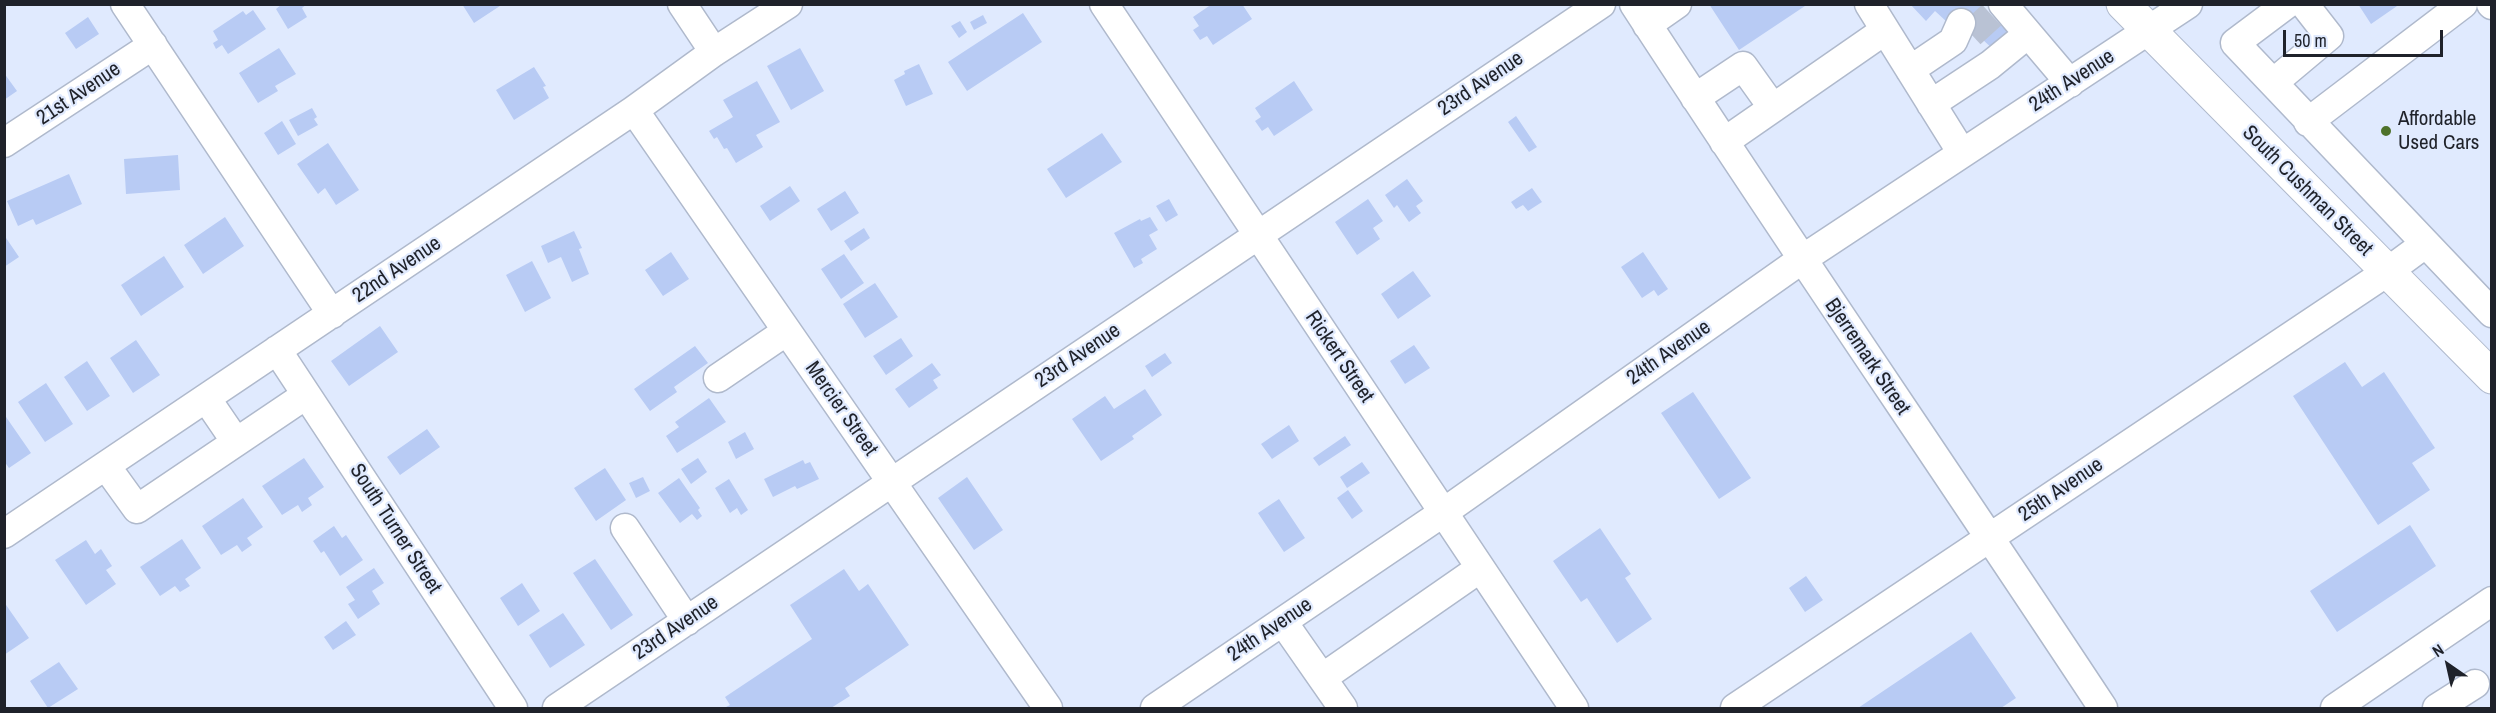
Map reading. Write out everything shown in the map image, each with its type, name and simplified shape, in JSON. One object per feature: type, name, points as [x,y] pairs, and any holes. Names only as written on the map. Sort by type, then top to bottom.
[{"type":"main road","name":"South Cushman Street","points":[[2123,4],[2387,272],[2486,363]]},
{"type":"street","points":[[125,4],[332,314]]},
{"type":"street","points":[[682,4],[714,52]]},
{"type":"street","name":"22nd Avenue","points":[[4,534],[788,4]]},
{"type":"street","name":"Rickert Street","points":[[1104,4],[1256,235],[1574,708]]},
{"type":"street","name":"23rd Avenue","points":[[556,708],[1600,4]]},
{"type":"street","points":[[1640,15],[1677,4]]},
{"type":"street","points":[[1869,4],[1962,153]]},
{"type":"street","name":"24th Avenue","points":[[1155,708],[1444,512],[1801,260],[2188,4]]},
{"type":"street","points":[[2287,4],[2235,43],[2492,313]]},
{"type":"street","points":[[2273,83],[2329,36],[2304,4]]},
{"type":"street","points":[[2308,122],[2463,4]]},
{"type":"street","points":[[1931,104],[1990,65],[2011,13],[2070,82]]},
{"type":"street","name":"Bjerremark Street","points":[[1640,15],[1801,260],[2103,708]]},
{"type":"street","points":[[1724,142],[1884,31]]},
{"type":"street","points":[[1910,70],[1962,33]]},
{"type":"street","name":"21st Avenue","points":[[4,143],[153,45]]},
{"type":"street","points":[[1695,98],[1743,66],[1773,108]]},
{"type":"street","name":"Mercier Street","points":[[634,110],[1048,708]]},
{"type":"street","name":"25th Avenue","points":[[1735,708],[2387,272],[2425,244]]},
{"type":"street","points":[[718,378],[787,331]]},
{"type":"street","name":"South Turner Street","points":[[277,350],[513,708]]},
{"type":"street","points":[[106,466],[136,509],[306,395]]},
{"type":"street","points":[[206,399],[236,442]]},
{"type":"street","points":[[625,528],[687,621]]},
{"type":"street","points":[[1322,678],[1479,569]]},
{"type":"street","points":[[2335,708],[2492,601]]},
{"type":"street","points":[[1283,622],[1343,708]]},
{"type":"street","points":[[2437,708],[2475,684]]},
{"type":"building","points":[[282,4],[307,4],[302,8],[307,17],[288,29],[276,9]]},
{"type":"building","points":[[462,4],[503,4],[474,23]]},
{"type":"building","points":[[1212,4],[1242,4],[1252,19],[1213,45],[1207,36],[1200,40],[1193,30],[1199,26],[1193,17]]},
{"type":"building","points":[[1709,4],[1808,4],[1739,50]]},
{"type":"building","points":[[1910,4],[1979,4],[2011,35],[1995,51],[1955,14],[1947,22],[1935,11],[1926,21]]},
{"type":"building","points":[[2358,4],[2400,4],[2371,24]]},
{"type":"building","points":[[253,10],[266,29],[228,54],[222,45],[216,49],[213,43],[218,40],[213,31],[243,11],[246,15]]},
{"type":"building","points":[[1023,13],[1042,42],[967,91],[948,62]]},
{"type":"building","points":[[983,15],[987,23],[974,30],[970,22]]},
{"type":"building","points":[[88,17],[99,34],[76,49],[65,33]]},
{"type":"building","points":[[960,21],[967,32],[959,38],[951,26]]},
{"type":"building","points":[[279,48],[296,74],[275,86],[278,91],[258,103],[239,73]]},
{"type":"building","points":[[800,48],[824,91],[791,110],[767,66]]},
{"type":"building","points":[[919,64],[933,94],[906,106],[894,80],[905,74],[904,71]]},
{"type":"building","points":[[534,67],[546,86],[543,87],[549,98],[514,120],[496,90]]},
{"type":"building","points":[[4,73],[17,91],[4,100]]},
{"type":"building","points":[[757,81],[780,122],[756,135],[763,147],[736,163],[727,148],[724,149],[717,137],[714,139],[709,131],[733,117],[723,100]]},
{"type":"building","points":[[1294,81],[1313,110],[1274,136],[1268,127],[1262,131],[1255,121],[1261,117],[1255,108]]},
{"type":"building","points":[[312,108],[318,125],[298,136],[289,120]]},
{"type":"building","points":[[1516,116],[1537,147],[1529,152],[1508,122]]},
{"type":"building","points":[[282,121],[296,144],[278,155],[264,133]]},
{"type":"building","points":[[1102,133],[1122,162],[1066,198],[1047,169]]},
{"type":"building","points":[[328,143],[359,190],[336,205],[325,188],[318,194],[297,164]]},
{"type":"building","points":[[178,155],[180,190],[126,194],[124,159]]},
{"type":"building","points":[[69,174],[82,204],[36,225],[33,219],[18,226],[7,201]]},
{"type":"building","points":[[1407,179],[1423,201],[1416,206],[1421,213],[1409,222],[1397,205],[1394,208],[1385,195]]},
{"type":"building","points":[[790,186],[800,201],[770,221],[760,206]]},
{"type":"building","points":[[1532,188],[1542,202],[1528,211],[1523,205],[1516,209],[1511,202]]},
{"type":"building","points":[[845,191],[859,213],[831,231],[817,209]]},
{"type":"building","points":[[1169,199],[1178,215],[1166,222],[1156,206]]},
{"type":"building","points":[[1368,199],[1383,221],[1373,228],[1380,239],[1357,255],[1335,222]]},
{"type":"building","points":[[225,217],[244,246],[203,274],[184,245]]},
{"type":"building","points":[[1150,217],[1158,230],[1149,235],[1157,249],[1141,259],[1143,263],[1134,268],[1114,233],[1140,219],[1141,221]]},
{"type":"building","points":[[864,228],[870,238],[851,251],[844,241]]},
{"type":"building","points":[[574,231],[582,248],[579,249],[589,274],[572,282],[561,257],[548,263],[541,246]]},
{"type":"building","points":[[4,235],[19,257],[4,267]]},
{"type":"building","points":[[671,252],[689,279],[663,296],[645,270]]},
{"type":"building","points":[[1643,252],[1668,289],[1658,296],[1654,290],[1642,298],[1621,267]]},
{"type":"building","points":[[844,254],[864,283],[841,299],[821,269]]},
{"type":"building","points":[[164,256],[184,287],[141,316],[121,285]]},
{"type":"building","points":[[532,261],[551,298],[525,312],[506,275]]},
{"type":"building","points":[[1413,271],[1431,296],[1398,319],[1381,294]]},
{"type":"building","points":[[875,283],[898,317],[865,338],[843,304]]},
{"type":"building","points":[[380,326],[398,352],[349,386],[331,361]]},
{"type":"building","points":[[901,338],[913,356],[886,375],[873,356]]},
{"type":"building","points":[[136,340],[160,375],[133,393],[110,358]]},
{"type":"building","points":[[1414,345],[1430,368],[1405,384],[1390,361]]},
{"type":"building","points":[[695,346],[708,363],[674,387],[677,392],[650,411],[634,389]]},
{"type":"building","points":[[1165,353],[1172,363],[1152,377],[1145,366]]},
{"type":"building","points":[[87,361],[110,396],[87,411],[64,377]]},
{"type":"building","points":[[2345,362],[2362,387],[2384,372],[2435,448],[2412,463],[2430,490],[2378,525],[2293,396]]},
{"type":"building","points":[[932,363],[941,375],[933,380],[938,388],[909,408],[895,389]]},
{"type":"building","points":[[46,383],[73,424],[45,442],[18,402]]},
{"type":"building","points":[[1145,389],[1162,415],[1132,436],[1134,439],[1101,461],[1072,419],[1105,396],[1114,409]]},
{"type":"building","points":[[1693,392],[1751,478],[1719,499],[1661,413]]},
{"type":"building","points":[[709,398],[726,422],[677,453],[666,436],[679,427],[675,422]]},
{"type":"building","points":[[4,414],[31,453],[9,468],[4,461]]},
{"type":"building","points":[[1289,425],[1299,441],[1272,459],[1261,444]]},
{"type":"building","points":[[427,429],[440,447],[400,475],[387,457]]},
{"type":"building","points":[[745,432],[754,449],[736,459],[728,442]]},
{"type":"building","points":[[1345,436],[1351,445],[1319,466],[1313,458]]},
{"type":"building","points":[[304,458],[324,487],[308,498],[312,505],[302,512],[298,505],[282,515],[262,486]]},
{"type":"building","points":[[698,458],[707,472],[691,484],[681,469]]},
{"type":"building","points":[[803,460],[805,464],[810,462],[819,479],[797,489],[795,486],[773,497],[764,479]]},
{"type":"building","points":[[1362,462],[1370,473],[1347,488],[1340,477]]},
{"type":"building","points":[[605,468],[626,500],[596,521],[574,488]]},
{"type":"building","points":[[643,477],[650,491],[636,498],[629,483]]},
{"type":"building","points":[[967,477],[1003,530],[974,550],[938,498]]},
{"type":"building","points":[[679,478],[700,508],[698,510],[702,516],[697,520],[692,514],[680,523],[658,493]]},
{"type":"building","points":[[729,479],[748,510],[741,515],[737,508],[730,513],[715,488]]},
{"type":"building","points":[[1348,490],[1363,511],[1352,519],[1337,498]]},
{"type":"building","points":[[243,498],[263,527],[247,538],[252,545],[242,552],[237,545],[221,555],[202,526]]},
{"type":"building","points":[[1279,499],[1305,538],[1284,552],[1258,513]]},
{"type":"building","points":[[2410,525],[2436,566],[2337,632],[2310,591]]},
{"type":"building","points":[[334,526],[342,538],[346,535],[363,560],[340,576],[324,551],[321,553],[313,541]]},
{"type":"building","points":[[1600,528],[1631,574],[1625,578],[1652,619],[1617,643],[1587,598],[1581,602],[1553,561]]},
{"type":"building","points":[[182,539],[201,568],[185,579],[190,586],[180,592],[175,586],[160,596],[140,567]]},
{"type":"building","points":[[86,540],[95,554],[101,549],[112,566],[106,570],[116,584],[86,605],[55,560]]},
{"type":"building","points":[[595,559],[633,615],[611,630],[573,573]]},
{"type":"building","points":[[374,568],[384,583],[372,591],[380,604],[358,619],[348,604],[355,600],[346,587]]},
{"type":"building","points":[[844,569],[859,591],[868,584],[909,645],[845,688],[850,696],[831,708],[724,708],[730,705],[725,697],[812,639],[790,605]]},
{"type":"building","points":[[1806,576],[1823,600],[1805,612],[1789,588]]},
{"type":"building","points":[[522,583],[540,611],[518,626],[500,598]]},
{"type":"building","points":[[4,602],[29,638],[4,655]]},
{"type":"building","points":[[563,613],[585,645],[550,668],[529,635]]},
{"type":"building","points":[[346,621],[356,635],[333,650],[324,637]]},
{"type":"building","points":[[1971,632],[2016,698],[2001,708],[1858,708]]},
{"type":"building","points":[[59,662],[78,689],[48,708],[30,681]]},
{"type":"tunnel","points":[[1971,34],[1994,13]]},
{"type":"place","name":"Affordable Used Cars","points":[[2386,131]]}]
